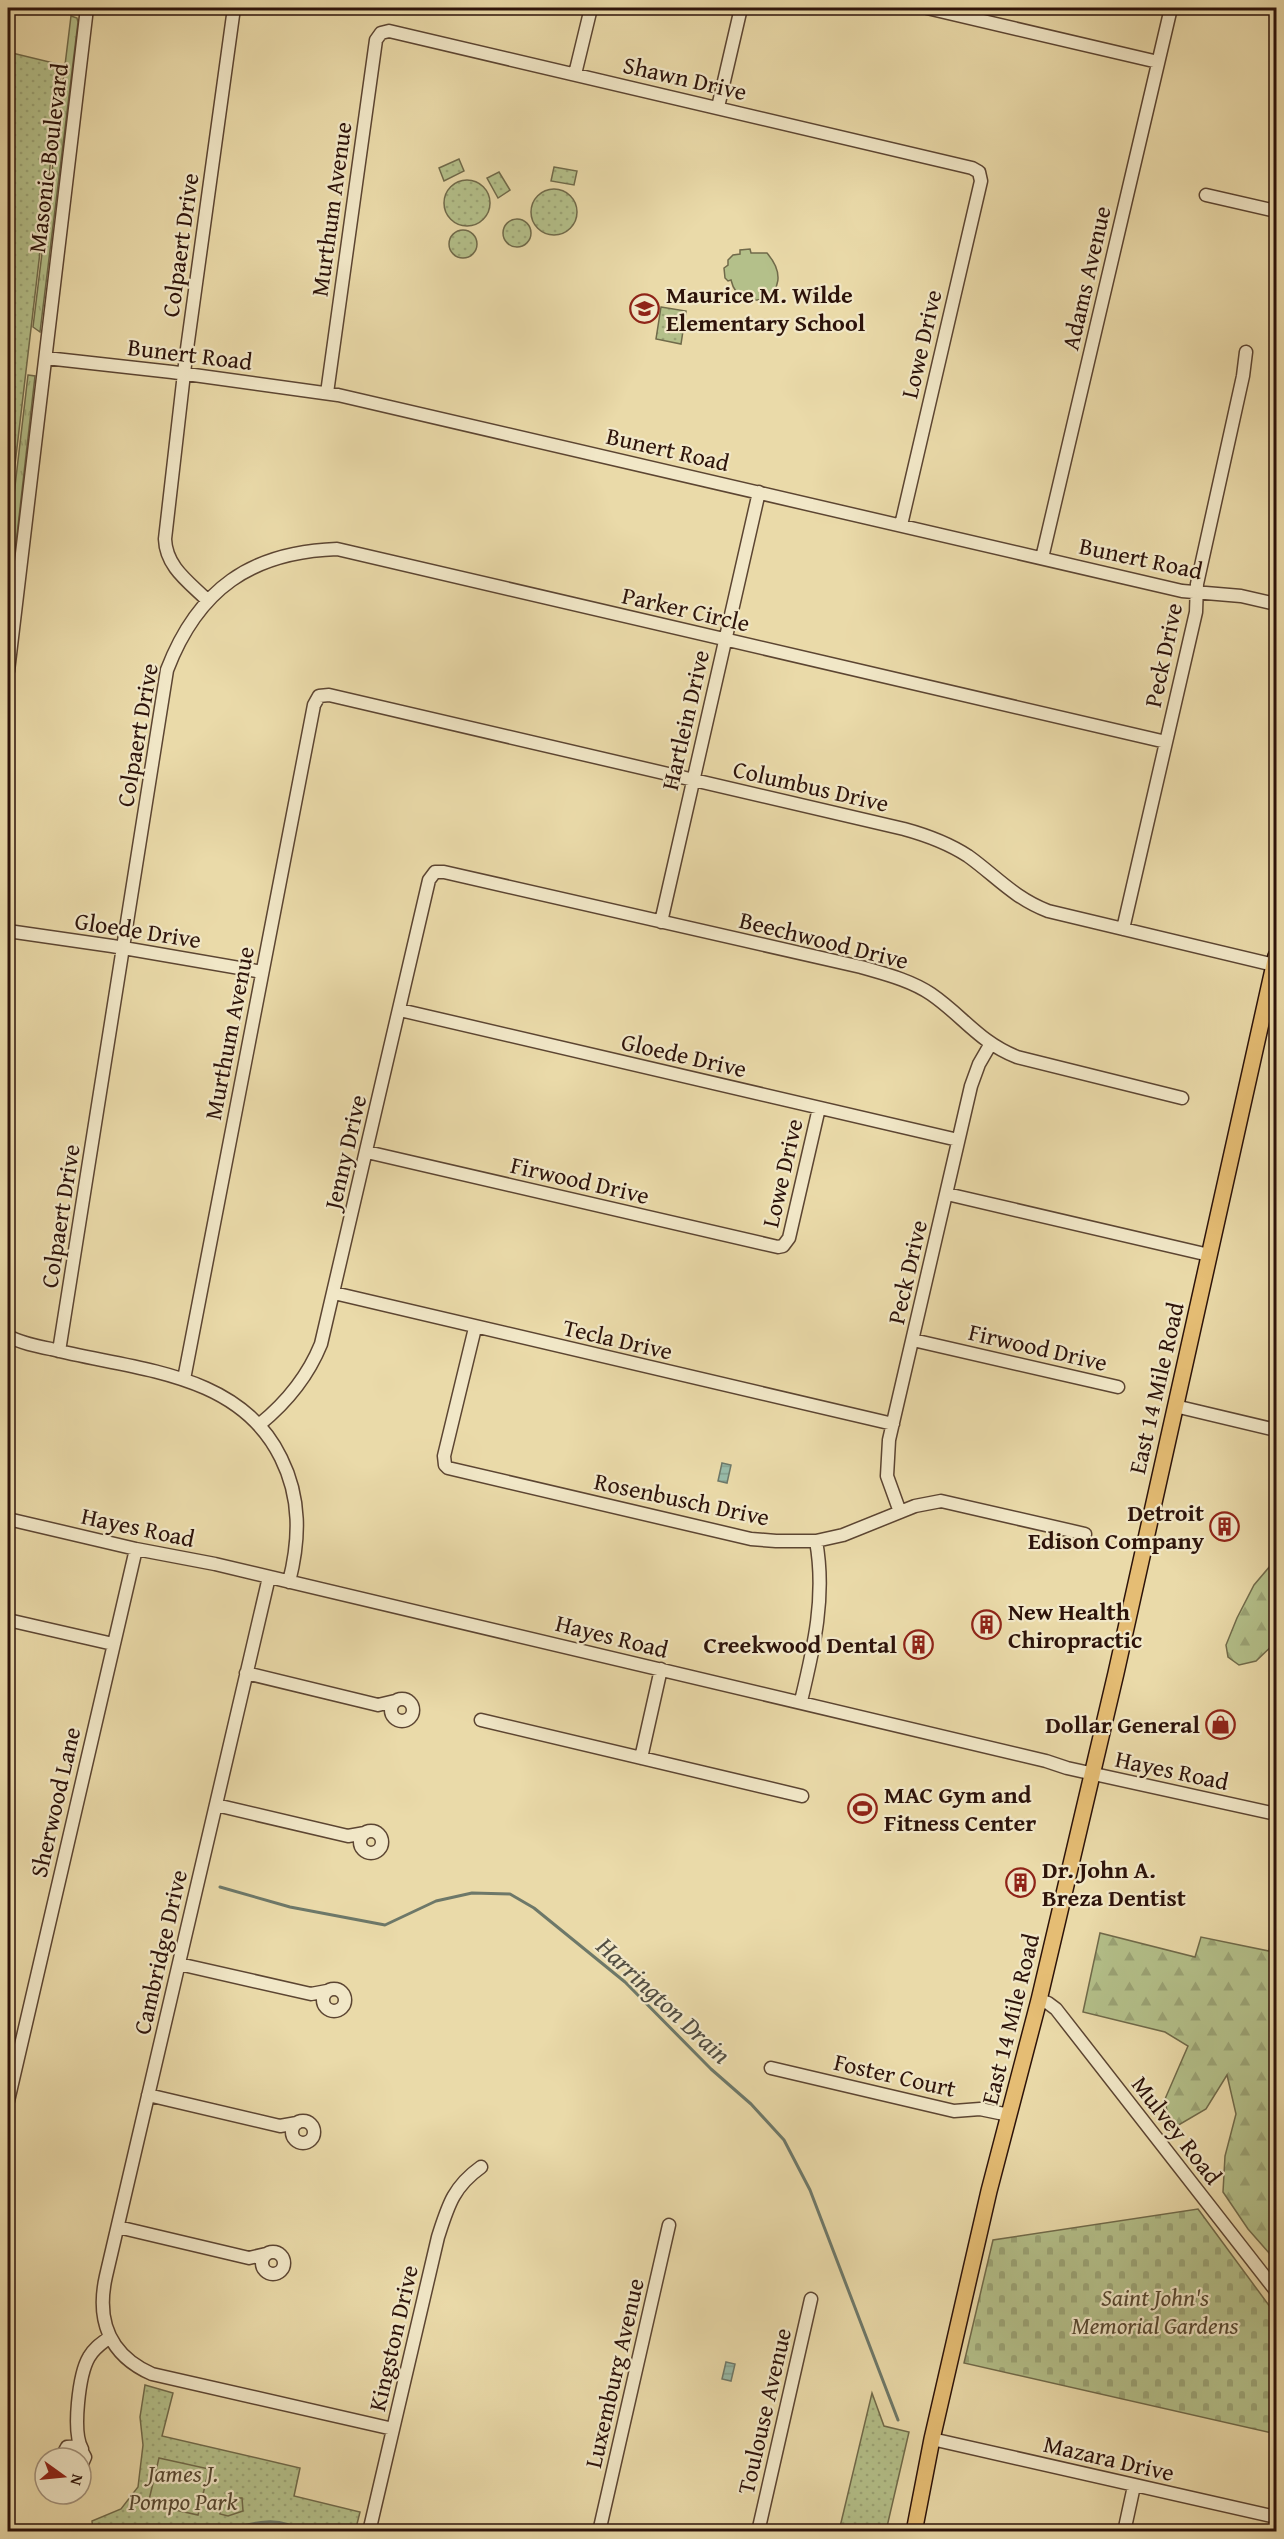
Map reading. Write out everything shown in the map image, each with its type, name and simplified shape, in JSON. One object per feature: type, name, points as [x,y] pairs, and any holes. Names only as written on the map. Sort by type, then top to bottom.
[{"type":"main road","name":"East 14 Mile Road","points":[[914,2532],[932,2439],[989,2191],[1039,2000],[1092,1774],[1209,1255],[1273,984],[1275,961]]},
{"type":"street","name":"Masonic Boulevard","points":[[8,671],[87,8]]},
{"type":"street","name":"Colpaert Drive","points":[[59,1352],[167,670],[182,635],[207,600],[178,571],[166,553],[166,521],[234,8]]},
{"type":"street","points":[[575,74],[591,8]]},
{"type":"street","points":[[718,107],[741,8]]},
{"type":"street","points":[[927,8],[1158,62]]},
{"type":"street","name":"Adams Avenue","points":[[1042,558],[1171,8]]},
{"type":"street","name":"Shawn Drive","points":[[381,33],[389,31],[718,107],[972,168],[979,172]]},
{"type":"street","name":"Murthum Avenue","points":[[327,393],[376,40],[381,33]]},
{"type":"street","name":"Lowe Drive","points":[[901,525],[981,181],[979,172]]},
{"type":"street","points":[[1206,195],[1276,211]]},
{"type":"street","name":"Peck Drive","points":[[1123,929],[1196,612],[1197,584],[1243,376],[1246,352]]},
{"type":"street","name":"Bunert Road","points":[[46,358],[327,393],[1197,594],[1241,596],[1276,604]]},
{"type":"street","name":"Hartlein Drive","points":[[661,922],[759,492]]},
{"type":"street","name":"Parker Circle","points":[[207,600],[223,585],[260,563],[282,555],[308,550],[337,549],[1166,742]]},
{"type":"street","name":"Murthum Avenue","points":[[184,1379],[314,705],[320,696]]},
{"type":"street","name":"Columbus Drive","points":[[320,696],[340,698],[928,836],[966,855],[1013,894],[1030,904],[1054,913],[1275,961]]},
{"type":"street","name":"Beechwood Drive","points":[[435,872],[444,872],[861,967],[897,978],[932,995],[990,1045],[1017,1057],[1182,1098]]},
{"type":"street","name":"Jenny Drive","points":[[260,1424],[281,1406],[308,1371],[321,1344],[429,880],[435,872]]},
{"type":"street","name":"Gloede Drive","points":[[8,931],[262,972]]},
{"type":"street","name":"Gloede Drive","points":[[400,1010],[958,1140]]},
{"type":"street","name":"Peck Drive","points":[[900,1512],[887,1476],[886,1459],[971,1086],[979,1064],[990,1045]]},
{"type":"street","name":"Lowe Drive","points":[[783,1246],[789,1238],[819,1108]]},
{"type":"street","name":"Firwood Drive","points":[[367,1152],[773,1246],[783,1246]]},
{"type":"street","points":[[947,1194],[1209,1255]]},
{"type":"street","name":"Tecla Drive","points":[[334,1293],[475,1328],[893,1424]]},
{"type":"street","name":"Rosenbusch Drive","points":[[475,1328],[444,1456],[445,1465],[453,1469],[751,1539],[816,1541],[843,1535],[923,1503],[941,1502],[1085,1534]]},
{"type":"street","points":[[8,1336],[59,1352],[184,1379],[222,1395],[260,1424],[288,1472],[295,1497],[297,1541],[289,1582]]},
{"type":"street","name":"Firwood Drive","points":[[913,1340],[1118,1387]]},
{"type":"street","points":[[1175,1406],[1276,1430]]},
{"type":"street","name":"Hayes Road","points":[[8,1519],[269,1577],[801,1701],[1092,1774],[1276,1814]]},
{"type":"street","points":[[801,1701],[818,1624],[821,1579],[816,1541]]},
{"type":"street","name":"Sherwood Lane","points":[[8,2100],[136,1549]]},
{"type":"street","name":"Cambridge Drive","points":[[110,2337],[102,2310],[102,2294],[269,1577]]},
{"type":"street","points":[[8,1620],[113,1644]]},
{"type":"street","points":[[641,1758],[661,1670]]},
{"type":"street","points":[[246,1673],[378,1705],[396,1719],[404,1721],[412,1714],[413,1707],[409,1701],[402,1698],[378,1705]]},
{"type":"street","points":[[391,1714],[391,1707],[395,1701]]},
{"type":"street","points":[[480,1720],[802,1796]]},
{"type":"street","points":[[216,1806],[348,1836],[375,1831],[381,1836],[382,1843],[379,1850],[373,1853],[365,1851],[348,1836]]},
{"type":"street","points":[[361,1846],[360,1839],[364,1833]]},
{"type":"street","points":[[179,1964],[310,1994],[334,1988],[341,1991],[345,1997],[344,2005],[339,2010],[332,2011],[310,1994]]},
{"type":"street","points":[[323,2004],[323,1997],[327,1991]]},
{"type":"street","name":"Mulvey Road","points":[[1039,2000],[1056,2009],[1276,2291]]},
{"type":"street","name":"Foster Court","points":[[771,2068],[954,2111],[980,2109],[1010,2115]]},
{"type":"street","points":[[148,2095],[280,2126],[304,2120],[315,2129],[314,2137],[308,2142],[301,2143],[280,2126]]},
{"type":"street","points":[[293,2136],[293,2129],[297,2123]]},
{"type":"street","name":"Kingston Drive","points":[[369,2532],[443,2220],[460,2184],[481,2168]]},
{"type":"street","name":"Luxemburg Avenue","points":[[599,2532],[669,2225]]},
{"type":"street","points":[[118,2227],[249,2258],[267,2273],[274,2274],[281,2271],[284,2264],[282,2257],[276,2253],[249,2258]]},
{"type":"street","points":[[262,2268],[262,2260],[266,2254]]},
{"type":"street","name":"Toulouse Avenue","points":[[758,2532],[811,2299]]},
{"type":"street","points":[[68,2446],[76,2433],[85,2365],[96,2348],[110,2337],[132,2362],[152,2374],[393,2429]]},
{"type":"street","points":[[76,2433],[81,2446]]},
{"type":"street","name":"Mazara Drive","points":[[932,2439],[1276,2517]]},
{"type":"street","points":[[1124,2532],[1134,2486]]},
{"type":"green space","points":[[71,16],[77,18],[78,22],[40,332],[33,327]]},
{"type":"green space","points":[[8,52],[62,65],[8,524]]},
{"type":"green space","points":[[459,159],[464,171],[444,181],[439,168]]},
{"type":"green space","points":[[554,167],[577,171],[574,185],[551,181]]},
{"type":"green space","points":[[499,172],[510,190],[498,198],[487,178]]},
{"type":"green space","points":[[467,180],[483,187],[490,203],[483,219],[467,226],[451,219],[444,203],[451,187]]},
{"type":"green space","points":[[554,189],[570,196],[577,212],[570,228],[554,235],[538,228],[531,212],[538,196]]},
{"type":"green space","points":[[517,219],[527,223],[531,233],[527,243],[517,247],[507,243],[503,233],[507,223]]},
{"type":"green space","points":[[463,230],[473,234],[477,244],[473,254],[463,258],[453,254],[449,244],[453,234]]},
{"type":"green space","points":[[750,249],[751,253],[767,253],[776,268],[778,281],[774,291],[756,300],[745,299],[737,292],[731,280],[728,281],[725,278],[724,268],[728,265],[728,260],[733,255],[740,254],[740,250]]},
{"type":"green space","points":[[661,307],[686,311],[681,344],[656,339]]},
{"type":"green space","points":[[28,375],[35,376],[8,614],[8,546]]},
{"type":"green space","points":[[1276,1559],[1276,1642],[1256,1661],[1239,1665],[1228,1657],[1226,1645],[1254,1585]]},
{"type":"green space","points":[[1276,1921],[1276,2261],[1248,2229],[1223,2192],[1225,2156],[1236,2114],[1227,2075],[1206,2109],[1170,2130],[1165,2099],[1188,2046],[1165,2032],[1083,2012],[1100,1933],[1195,1957],[1201,1937],[1269,1951]]},
{"type":"green space","name":"Saint John's Memorial Gardens","points":[[1198,2209],[1276,2315],[1276,2434],[964,2363],[993,2240]]},
{"type":"green space","name":"James J. Pompo Park","points":[[145,2385],[173,2393],[162,2436],[300,2468],[294,2496],[360,2512],[355,2532],[93,2532],[92,2521],[121,2509],[138,2487],[143,2445],[140,2417]]},
{"type":"green space","points":[[872,2393],[884,2426],[909,2432],[886,2531],[839,2531]]},
{"type":"green space","points":[[159,2458],[209,2469],[198,2515],[148,2504]]},
{"type":"green space","points":[[242,2498],[243,2511],[228,2516],[220,2514],[220,2503]]},
{"type":"shaded area","points":[[722,1463],[731,1465],[727,1483],[718,1481]]},
{"type":"shaded area","points":[[726,2362],[735,2364],[731,2381],[722,2379]]},
{"type":"waterway","name":"Harrington Drain","points":[[220,1887],[290,1907],[385,1925],[436,1901],[472,1893],[510,1894],[534,1908],[625,1982],[711,2069],[751,2104],[784,2140],[810,2190],[898,2420]]},
{"type":"waterway","points":[[221,2532],[262,2522],[282,2523],[301,2532]]},
{"type":"place","name":"Maurice M. Wilde Elementary School","points":[[645,308]]},
{"type":"place","name":"Detroit Edison Company","points":[[1225,1526]]},
{"type":"place","name":"New Health Chiropractic","points":[[987,1625]]},
{"type":"place","name":"Creekwood Dental","points":[[918,1644]]},
{"type":"place","name":"Dollar General","points":[[1221,1724]]},
{"type":"place","name":"MAC Gym and Fitness Center","points":[[863,1808]]},
{"type":"place","name":"Dr. John A. Breza Dentist","points":[[1021,1883]]}]
